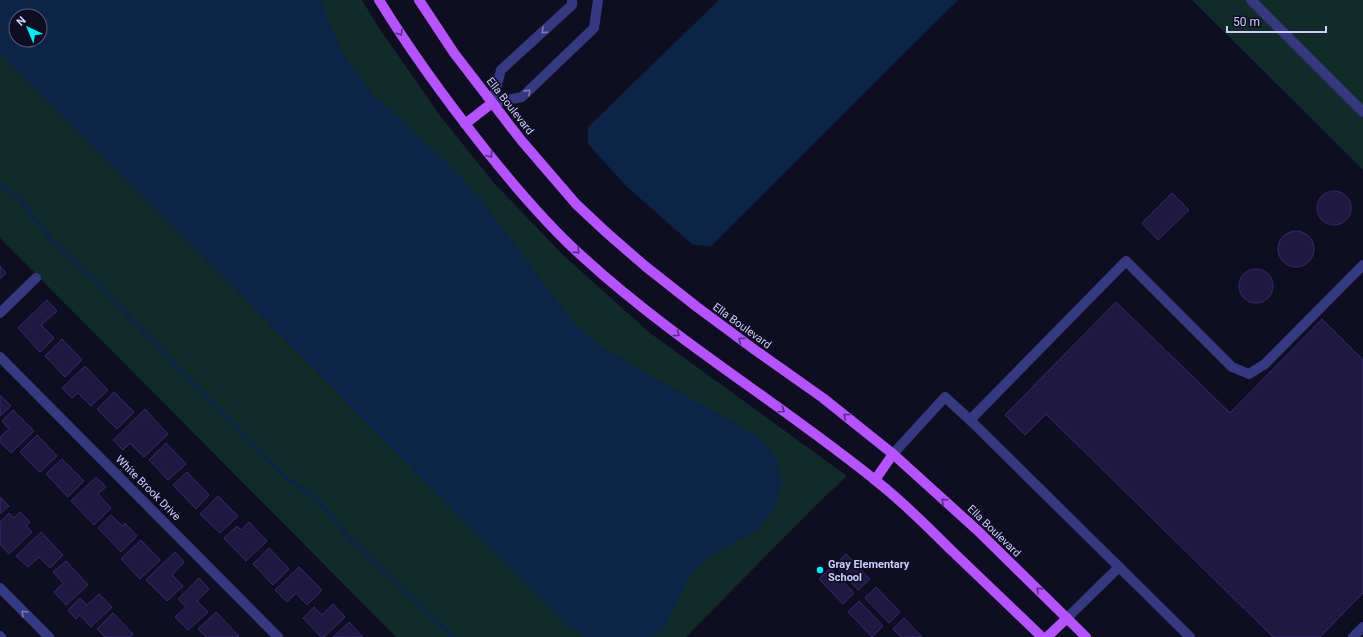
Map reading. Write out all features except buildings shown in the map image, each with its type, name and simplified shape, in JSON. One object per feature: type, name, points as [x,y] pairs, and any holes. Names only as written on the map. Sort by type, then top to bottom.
[{"type":"main road","points":[[380,0],[426,72],[465,124],[524,196],[552,227],[584,258],[623,292],[676,334],[735,378],[804,425],[875,480],[930,530],[1042,637]]},
{"type":"main road","name":"Ella Boulevard","points":[[419,0],[454,52],[492,103],[549,174],[576,204],[645,266],[697,307],[823,398],[893,454],[977,530],[1086,637]]},
{"type":"main road","points":[[465,124],[492,103]]},
{"type":"main road","points":[[875,480],[893,454]]},
{"type":"main road","points":[[1047,637],[1066,618]]},
{"type":"street","points":[[572,0],[572,5],[501,70],[492,103],[522,97],[594,28],[598,0]]},
{"type":"street","points":[[1251,0],[1363,112]]},
{"type":"street","points":[[970,420],[1126,261],[1232,367],[1249,374],[1265,364],[1363,265]]},
{"type":"street","points":[[0,313],[36,278]]},
{"type":"street","name":"White Brook Drive","points":[[0,357],[278,637]]},
{"type":"street","points":[[893,454],[945,396],[1190,637]]},
{"type":"street","points":[[1066,618],[1119,567]]},
{"type":"street","points":[[0,588],[49,637]]},
{"type":"street","points":[[1353,637],[1363,627]]},
{"type":"green space","points":[[0,0],[362,0],[377,25],[441,117],[494,183],[563,255],[650,333],[847,476],[819,502],[686,637],[396,637],[0,238]]},
{"type":"green space","points":[[1192,0],[1363,0],[1363,170]]},
{"type":"water","points":[[0,0],[321,0],[329,22],[347,59],[372,93],[452,167],[484,203],[574,323],[600,346],[759,437],[776,457],[782,482],[775,509],[756,531],[708,558],[692,572],[664,629],[652,637],[585,637],[569,627],[0,53]]},
{"type":"water","points":[[719,0],[958,0],[711,246],[693,245],[626,186],[588,144],[588,127]]},
{"type":"waterway","points":[[0,184],[20,200],[52,241],[93,279],[178,368],[289,480],[315,497],[351,540],[453,637]]},
{"type":"place","name":"Gray Elementary School","points":[[820,570]]}]
